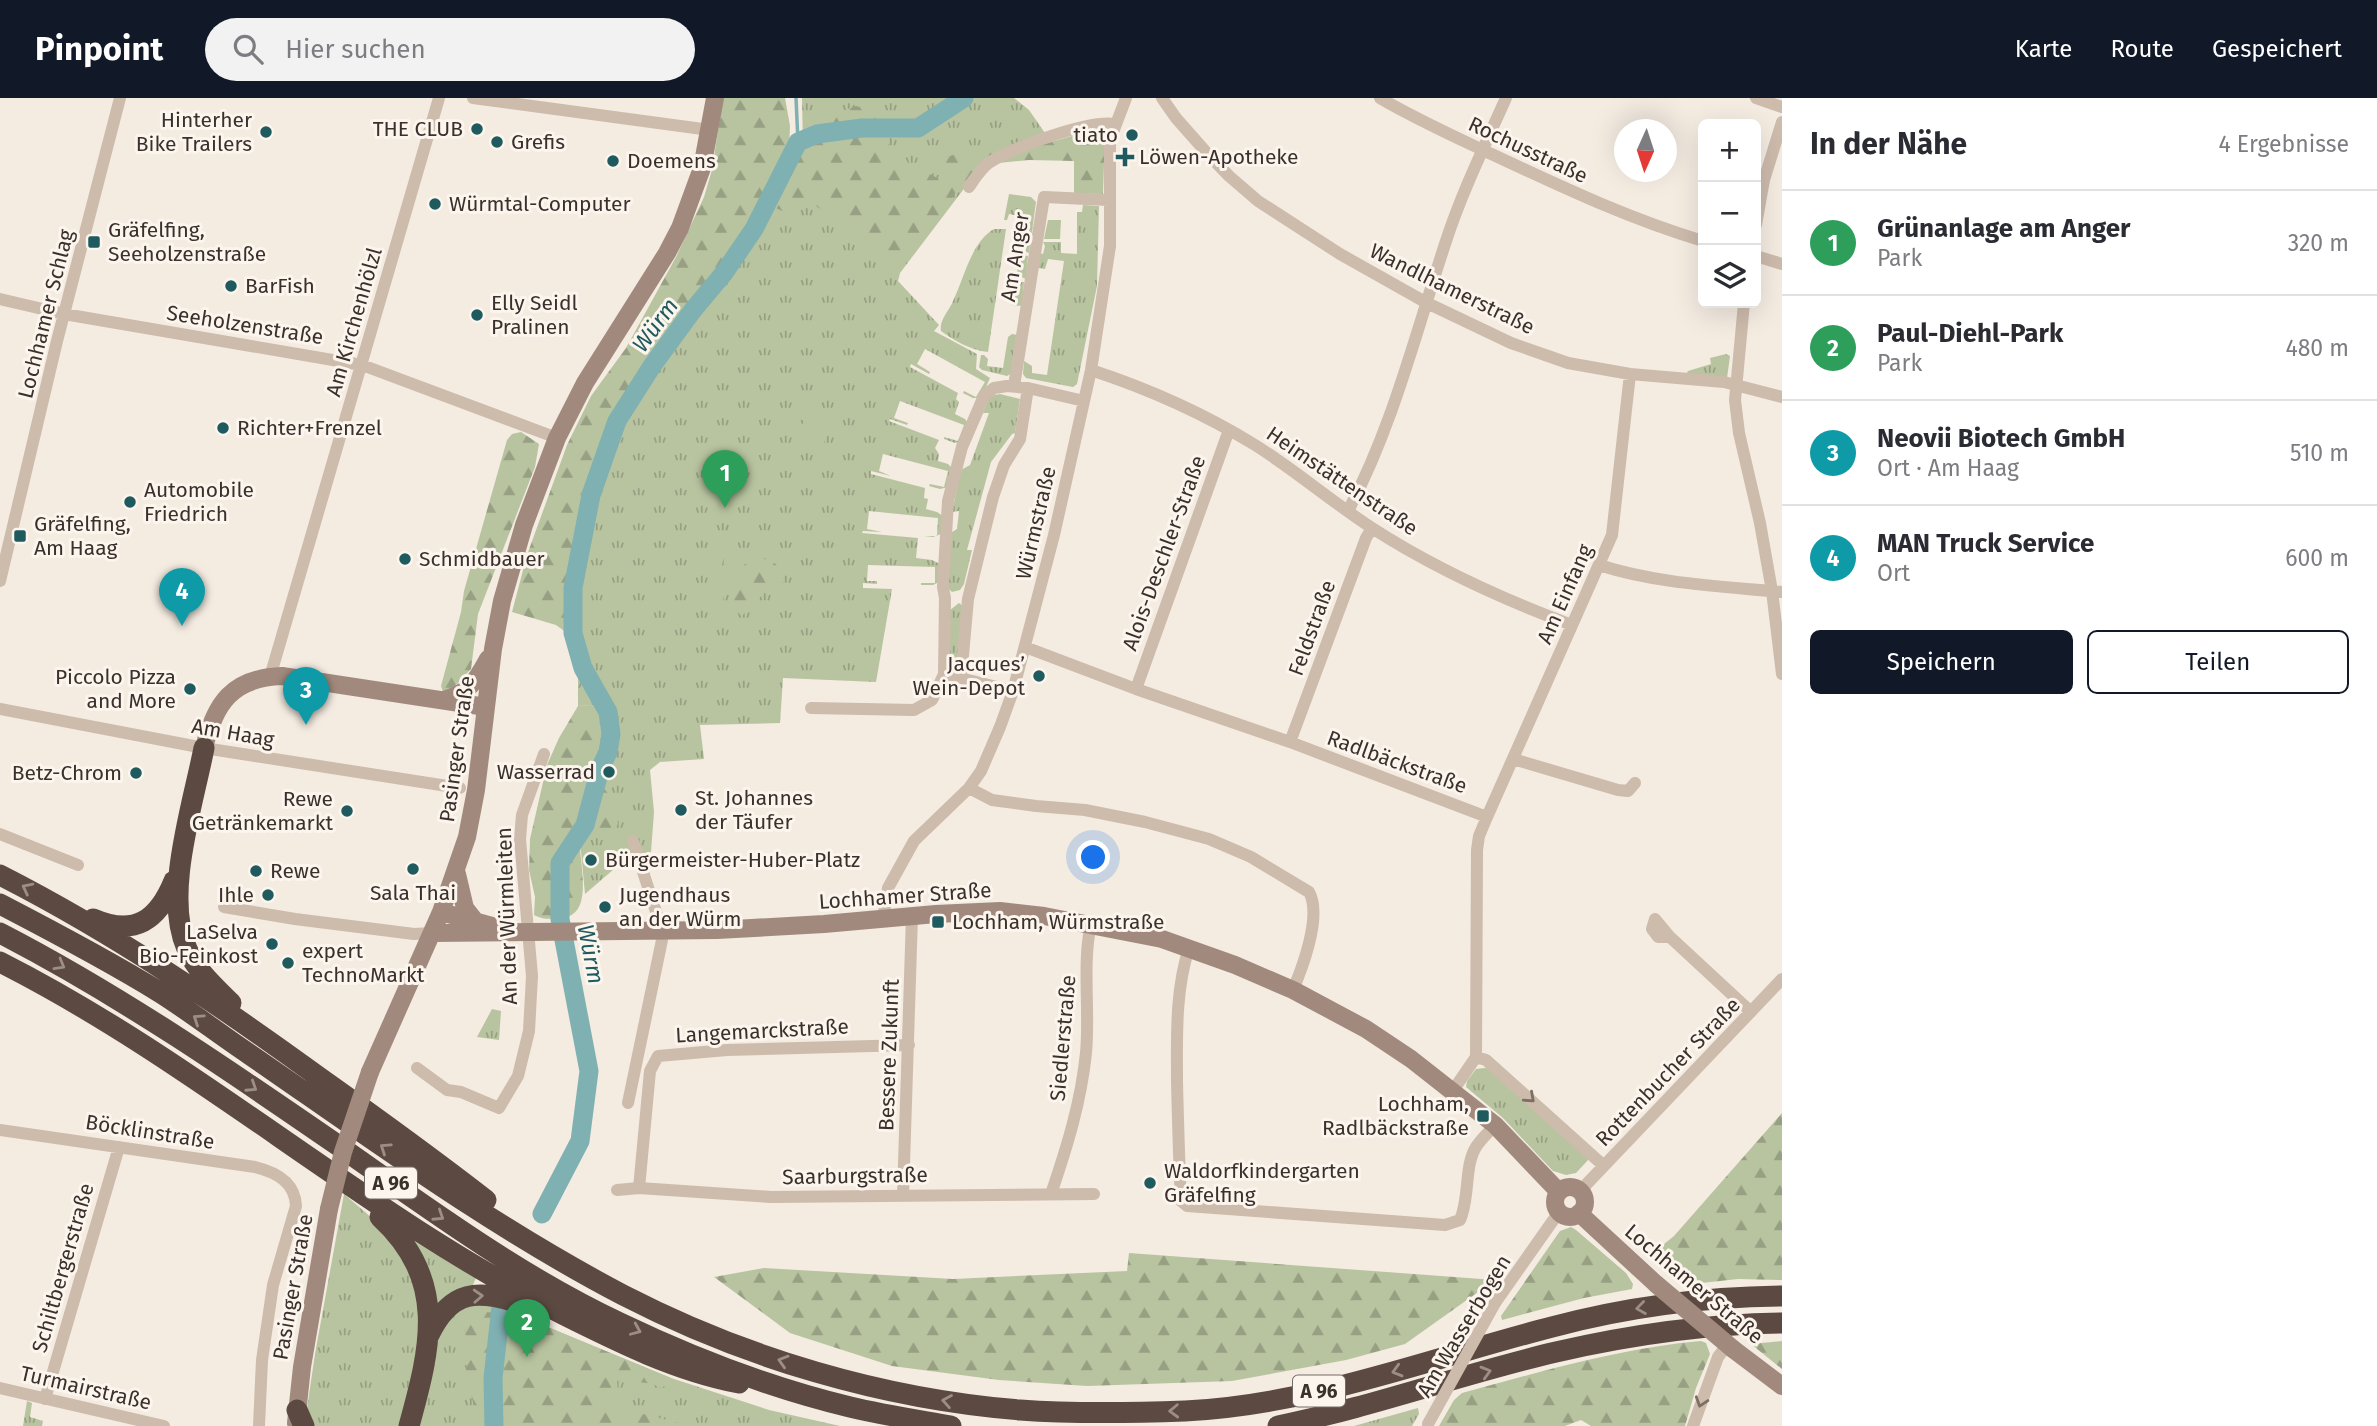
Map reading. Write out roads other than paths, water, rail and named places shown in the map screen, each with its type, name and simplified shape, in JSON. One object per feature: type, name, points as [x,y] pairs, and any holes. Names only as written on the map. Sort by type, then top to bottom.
[{"type":"highway","points":[[204,748],[180,866],[178,920],[188,951],[208,981],[263,1037]]},
{"type":"highway","points":[[53,902],[114,925],[129,926],[158,911],[167,898],[180,866]]},
{"type":"highway","points":[[0,875],[53,902],[185,983],[435,1162],[566,1264]]},
{"type":"highway","name":"A 96","points":[[0,904],[65,937],[161,993],[453,1194],[566,1264],[676,1320],[757,1353],[849,1381],[951,1402],[1017,1410],[1082,1413],[1191,1410],[1262,1402],[1339,1387],[1553,1326],[1637,1308],[1738,1297],[1782,1296]]},
{"type":"highway","name":"A 96","points":[[0,933],[103,989],[530,1274],[631,1328],[694,1356],[803,1394],[851,1408],[951,1426]]},
{"type":"highway","points":[[0,962],[132,1037],[345,1184],[486,1273],[583,1325],[643,1353],[711,1377],[803,1394]]},
{"type":"highway","points":[[345,1184],[386,1223],[414,1259],[426,1289],[429,1335],[409,1426]]},
{"type":"highway","points":[[429,1335],[442,1313],[461,1298],[472,1294],[502,1297],[583,1325]]},
{"type":"highway","name":"A 96","points":[[1278,1426],[1337,1414],[1555,1352],[1651,1333],[1782,1323]]},
{"type":"main road","name":"Pasinger Straße","points":[[299,1421],[302,1367],[329,1209],[343,1152],[370,1072],[457,872],[472,814],[493,649],[508,577],[524,526],[557,438],[584,383],[667,253],[680,228],[702,168],[715,98]]},
{"type":"main road","points":[[444,700],[472,686],[493,649]]},
{"type":"main road","points":[[204,748],[211,719],[222,701],[243,686],[270,677],[282,676],[486,707]]},
{"type":"main road","points":[[457,872],[466,908],[476,922]]},
{"type":"main road","name":"Lochhamer Straße","points":[[432,933],[753,929],[1000,911],[1044,915],[1091,924],[1189,948],[1293,990],[1378,1037],[1495,1125],[1559,1192]]},
{"type":"main road","name":"Lochhamer Straße","points":[[441,912],[518,932]]},
{"type":"main road","points":[[1570,1187],[1580,1191],[1584,1200],[1579,1213],[1568,1216],[1559,1212],[1555,1203],[1559,1192],[1570,1187]]},
{"type":"main road","name":"Lochhamer Straße","points":[[1579,1213],[1729,1347],[1782,1386]]},
{"type":"street","name":"Lochhamer Schlag","points":[[0,581],[64,314],[120,98]]},
{"type":"street","name":"Am Kirchenhölzl","points":[[270,677],[439,98]]},
{"type":"street","points":[[473,98],[710,130]]},
{"type":"street","name":"Würmstraße","points":[[883,919],[888,888],[914,841],[969,788],[989,755],[1013,691],[1054,536],[1091,370],[1110,246],[1108,200],[1111,140],[1126,98]]},
{"type":"street","name":"Wandlhamerstraße","points":[[1162,98],[1206,152],[1258,201],[1340,254],[1427,303],[1511,343],[1567,363],[1630,374],[1724,382],[1782,397]]},
{"type":"street","name":"Rochusstraße","points":[[1380,98],[1411,117],[1623,215],[1698,239]]},
{"type":"street","points":[[1348,511],[1382,437],[1447,237],[1506,98]]},
{"type":"street","points":[[1756,98],[1782,107]]},
{"type":"street","points":[[970,187],[989,163],[1016,149],[1050,136],[1105,122],[1115,124]]},
{"type":"street","points":[[1761,197],[1782,122]]},
{"type":"street","name":"Am Anger","points":[[1014,386],[1044,197],[1108,200]]},
{"type":"street","points":[[1761,258],[1782,264]]},
{"type":"street","name":"Seeholzenstraße","points":[[0,299],[64,314],[362,365],[557,438]]},
{"type":"street","points":[[1744,308],[1736,386],[1739,433],[1777,592],[1782,674]]},
{"type":"street","name":"Heimstättenstraße","points":[[1091,370],[1188,407],[1256,446],[1372,528],[1477,586],[1572,625]]},
{"type":"street","name":"Am Einfang","points":[[1488,817],[1612,535],[1630,374]]},
{"type":"street","points":[[811,708],[915,710],[932,700],[944,674],[946,512],[962,447],[984,396],[999,386],[1014,386],[1084,401]]},
{"type":"street","points":[[961,678],[968,599],[993,497],[1004,464],[1020,439],[1028,388]]},
{"type":"street","name":"Alois-Deschler-Straße","points":[[1136,689],[1229,430]]},
{"type":"street","name":"Feldstraße","points":[[1290,742],[1372,528]]},
{"type":"street","points":[[1598,565],[1678,583],[1777,592]]},
{"type":"street","points":[[946,598],[968,599]]},
{"type":"street","name":"Radlbäckstraße","points":[[1025,647],[1290,742],[1488,817],[1479,836],[1477,850],[1476,1057]]},
{"type":"street","points":[[944,674],[1013,691]]},
{"type":"street","name":"Am Haag","points":[[0,709],[204,748],[460,788]]},
{"type":"street","name":"An der Würmleiten","points":[[417,1068],[447,1090],[461,1092],[499,1108],[518,1076],[529,1031],[532,976],[518,932],[527,892],[520,839],[522,815],[544,754]]},
{"type":"street","points":[[1513,759],[1618,790],[1628,791],[1635,783]]},
{"type":"street","points":[[969,788],[992,800],[1085,810],[1209,839],[1251,857],[1310,892],[1315,906],[1301,972],[1293,990]]},
{"type":"street","points":[[0,834],[78,865]]},
{"type":"street","points":[[628,1103],[661,945],[658,918],[632,842]]},
{"type":"street","points":[[224,907],[295,919],[432,933]]},
{"type":"street","name":"Bessere Zukunft","points":[[903,1195],[912,916]]},
{"type":"street","name":"Siedlerstraße","points":[[1051,1194],[1076,1114],[1086,1053],[1087,942],[1091,924]]},
{"type":"street","points":[[1670,937],[1751,1012]]},
{"type":"street","points":[[1189,948],[1182,974],[1177,1018],[1178,1155],[1181,1201],[1187,1206],[1446,1225],[1460,1220],[1466,1207],[1471,1160],[1475,1148],[1495,1125]]},
{"type":"street","name":"Rottenbucher Straße","points":[[1580,1191],[1782,979]]},
{"type":"street","name":"Langemarckstraße","points":[[639,1188],[650,1071],[658,1056],[727,1050],[909,1045]]},
{"type":"street","points":[[1452,1092],[1476,1057],[1486,1060],[1604,1166]]},
{"type":"street","name":"Böcklinstraße","points":[[0,1130],[268,1170],[290,1185],[296,1195],[296,1206],[273,1285],[262,1360],[259,1426]]},
{"type":"street","name":"Schiltbergerstraße","points":[[45,1399],[119,1147]]},
{"type":"street","name":"Saarburgstraße","points":[[618,1190],[639,1188],[771,1197],[1094,1195]]},
{"type":"street","name":"Am Wasserbogen","points":[[1428,1425],[1495,1303],[1559,1212]]},
{"type":"street","points":[[1693,1426],[1706,1386],[1729,1347]]},
{"type":"street","name":"Turmairstraße","points":[[0,1388],[121,1421],[164,1426]]},
{"type":"waterway","name":"Würm","points":[[796,98],[798,142]]},
{"type":"waterway","name":"Würm","points":[[542,1214],[580,1141],[589,1071],[560,919],[560,863],[585,825],[611,734],[608,712],[583,668],[573,633],[573,588],[591,495],[617,421],[652,366],[724,273],[754,229],[798,142],[817,134],[862,128],[918,128],[964,98]]},
{"type":"waterway","name":"Würm","points":[[494,1426],[493,1378],[501,1307]]},
{"type":"place","name":"THE CLUB","points":[[477,129]]},
{"type":"place","name":"Hinterher Bike Trailers","points":[[266,132]]},
{"type":"place","name":"tiato","points":[[1132,135]]},
{"type":"place","name":"Grefis","points":[[497,142]]},
{"type":"place","name":"Löwen-Apotheke","points":[[1125,157]]},
{"type":"place","name":"Doemens","points":[[613,161]]},
{"type":"place","name":"Würmtal-Computer","points":[[435,204]]},
{"type":"place","name":"Gräfelfing, Seeholzenstraße","points":[[94,242]]},
{"type":"place","name":"BarFish","points":[[231,286]]},
{"type":"place","name":"Elly Seidl Pralinen","points":[[477,315]]},
{"type":"place","name":"Richter+Frenzel","points":[[223,428]]},
{"type":"place","name":"Automobile Friedrich","points":[[130,502]]},
{"type":"place","name":"Grünanlage am Anger","points":[[725,508]]},
{"type":"place","name":"Gräfelfing, Am Haag","points":[[20,536]]},
{"type":"place","name":"Schmidbauer","points":[[405,559]]},
{"type":"place","name":"MAN Truck Service","points":[[182,626]]},
{"type":"place","name":"Jacques’ Wein-Depot","points":[[1039,676]]},
{"type":"place","name":"Piccolo Pizza and More","points":[[190,689]]},
{"type":"place","name":"Neovii Biotech GmbH","points":[[306,725]]},
{"type":"place","name":"Wasserrad","points":[[609,772]]},
{"type":"place","name":"Betz-Chrom","points":[[136,773]]},
{"type":"place","name":"St. Johannes der Täufer","points":[[681,810]]},
{"type":"place","name":"Rewe Getränkemarkt","points":[[347,811]]},
{"type":"place","name":"Bürgermeister-Huber-Platz","points":[[591,860]]},
{"type":"place","name":"Sala Thai","points":[[413,869]]},
{"type":"place","name":"Rewe","points":[[256,871]]},
{"type":"place","name":"Ihle","points":[[268,895]]},
{"type":"place","name":"Jugendhaus an der Würm","points":[[605,907]]},
{"type":"place","name":"Lochham, Würmstraße","points":[[938,922]]},
{"type":"place","name":"LaSelva Bio-Feinkost","points":[[272,944]]},
{"type":"place","name":"expert TechnoMarkt","points":[[288,963]]},
{"type":"place","name":"Lochham, Radlbäckstraße","points":[[1483,1116]]},
{"type":"place","name":"Waldorfkindergarten Gräfelfing","points":[[1150,1183]]},
{"type":"place","name":"Paul-Diehl-Park","points":[[527,1357]]}]
